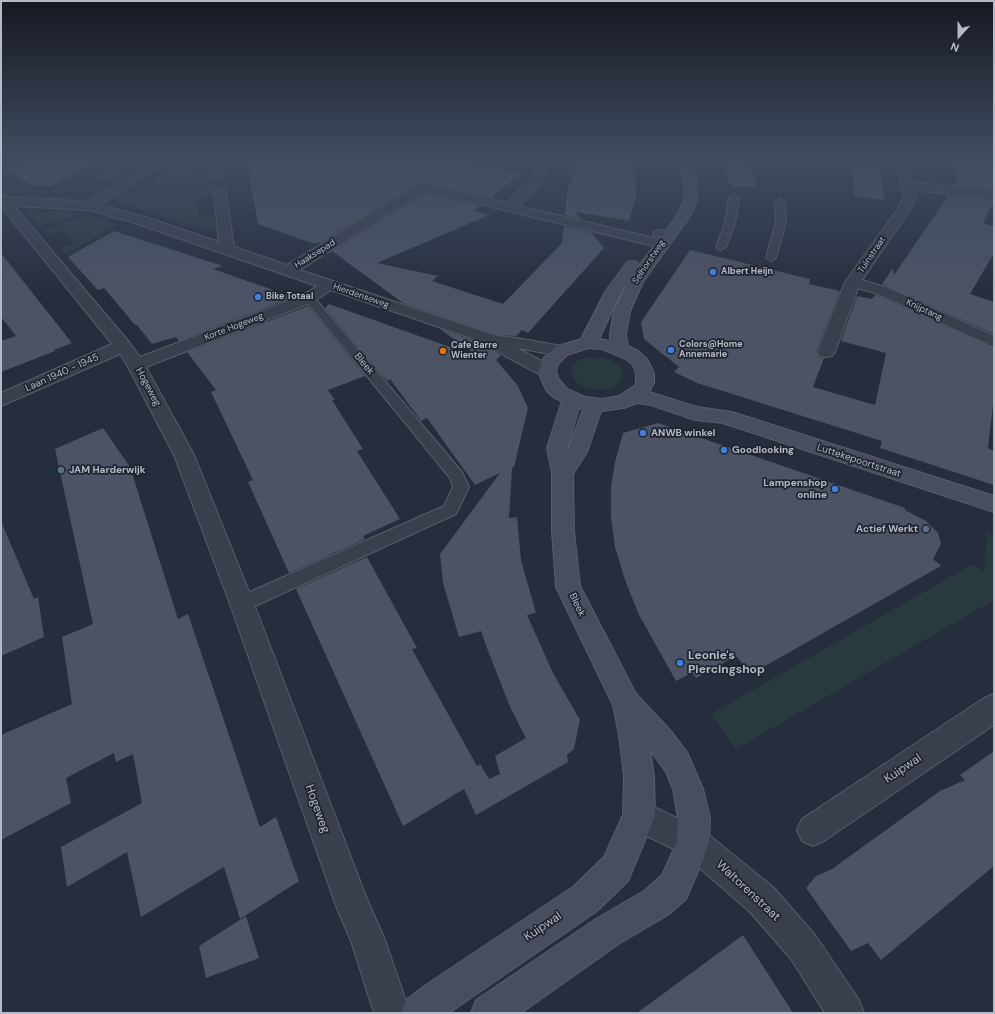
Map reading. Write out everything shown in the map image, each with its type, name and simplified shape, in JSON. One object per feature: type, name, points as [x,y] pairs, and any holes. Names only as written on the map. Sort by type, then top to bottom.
[{"type":"street","name":"Hogeweg","points":[[7,206],[123,346],[136,365],[184,455],[242,604],[353,906],[368,940],[392,1013]]},
{"type":"street","name":"Hierdenseweg","points":[[91,206],[140,220],[227,249],[495,341],[517,343],[560,351]]},
{"type":"street","points":[[222,206],[227,249]]},
{"type":"street","name":"Haaksepad","points":[[289,270],[392,206]]},
{"type":"street","name":"Selhorstweg","points":[[620,348],[618,334],[622,311],[634,282],[660,238],[673,206]]},
{"type":"street","name":"Selhorstweg","points":[[588,343],[614,292],[688,206]]},
{"type":"street","name":"Tuinstraat","points":[[826,352],[853,282],[905,206]]},
{"type":"street","points":[[510,207],[660,238]]},
{"type":"street","name":"Knijptang","points":[[853,282],[883,291],[994,342]]},
{"type":"street","name":"Korte Hogeweg","points":[[136,365],[309,298],[329,285]]},
{"type":"street","name":"Hierdenseweg","points":[[495,341],[511,352],[547,371]]},
{"type":"street","points":[[588,343],[603,344],[620,348],[632,355],[641,363],[645,373],[640,389],[624,402],[594,405],[572,399],[560,393],[553,386],[549,378],[547,371],[549,363],[560,351],[573,346],[588,343]]},
{"type":"street","name":"Laan 1940 - 1945","points":[[1,400],[123,346]]},
{"type":"street","name":"Luttekepoortstraat","points":[[640,389],[653,399],[695,413],[725,417],[994,504]]},
{"type":"street","name":"Bleek","points":[[572,399],[557,448],[562,473],[563,531],[568,587],[626,703],[633,735],[639,776],[639,816]]},
{"type":"street","points":[[562,473],[577,452],[594,405]]},
{"type":"street","name":"Bleek","points":[[626,703],[660,740],[677,762],[688,789],[694,818],[693,842]]},
{"type":"street","name":"Kuipwal","points":[[813,830],[994,708]]},
{"type":"street","name":"Waltorenstraat","points":[[639,816],[693,842],[761,900],[803,947],[846,1013]]},
{"type":"street","name":"Kuipwal","points":[[419,1013],[585,899],[616,869],[639,816]]},
{"type":"street","points":[[489,1013],[608,931],[656,903],[674,887],[687,860],[693,842]]},
{"type":"lane","points":[[721,247],[730,223],[733,206]]},
{"type":"lane","points":[[771,258],[781,222],[780,206]]},
{"type":"lane","name":"Bleek","points":[[242,604],[450,510],[461,487],[457,476],[309,298]]},
{"type":"shaded area","points":[[133,206],[198,206],[199,217],[214,215],[216,232]]},
{"type":"shaded area","points":[[39,209],[37,212],[49,213],[56,210],[82,213],[40,227],[28,214],[28,212]]},
{"type":"shaded area","points":[[86,215],[117,225],[65,254],[60,249],[74,244],[61,230],[47,234],[43,230]]},
{"type":"shaded area","points":[[588,357],[608,359],[617,364],[622,370],[623,377],[619,383],[612,388],[601,390],[590,389],[580,385],[574,379],[571,372],[572,366],[578,360]]},
{"type":"shaded area","points":[[987,532],[994,536],[994,600],[736,749],[711,714],[973,564],[984,573]]},
{"type":"building","points":[[255,206],[381,206],[320,243],[318,242],[315,244],[258,224]]},
{"type":"building","points":[[404,206],[480,206],[474,211],[489,215],[377,263],[438,276],[432,281],[503,304],[562,243],[564,226],[592,233],[604,248],[528,333],[522,330],[516,336],[497,335],[403,303],[332,251]]},
{"type":"building","points":[[566,206],[633,206],[629,221],[575,212],[581,219],[565,215]]},
{"type":"building","points":[[941,206],[991,206],[983,223],[994,226],[994,253],[970,294],[994,302],[994,334],[882,284],[893,268],[894,275]]},
{"type":"building","points":[[114,231],[223,266],[213,269],[293,297],[179,341],[176,337],[152,344],[104,288],[98,290],[68,257]]},
{"type":"building","points":[[690,250],[810,279],[809,284],[840,291],[816,351],[819,357],[824,358],[813,387],[875,405],[886,353],[841,341],[857,296],[872,299],[876,295],[994,348],[994,404],[988,448],[994,451],[994,485],[880,448],[882,441],[697,383],[674,372],[679,367],[644,339],[641,322]]},
{"type":"building","points":[[1,253],[72,343],[1,372],[1,341],[16,336],[1,317]]},
{"type":"building","points":[[329,304],[475,356],[476,355],[440,329],[490,346],[501,355],[496,360],[518,386],[528,408],[514,467],[512,468],[509,518],[517,517],[521,560],[536,613],[527,615],[553,673],[580,720],[574,749],[567,755],[568,762],[476,815],[464,789],[403,826],[296,589],[367,557],[417,648],[412,649],[477,766],[480,764],[489,779],[500,774],[495,756],[526,738],[511,709],[481,631],[459,637],[443,583],[440,554],[500,473],[475,485],[427,418],[421,421],[390,379],[388,381],[378,371],[325,308]]},
{"type":"building","points":[[308,306],[365,376],[328,390],[335,400],[332,400],[363,449],[357,451],[400,519],[363,536],[365,539],[289,573],[248,482],[253,480],[211,392],[216,390],[187,352]]},
{"type":"building","points":[[658,423],[905,508],[905,510],[926,521],[938,533],[941,544],[933,559],[941,566],[751,674],[736,656],[696,678],[692,673],[676,681],[639,615],[625,580],[615,547],[611,516],[611,487],[615,462],[623,433]]},
{"type":"building","points":[[103,428],[130,467],[178,619],[188,614],[260,827],[276,817],[299,881],[240,919],[224,867],[141,917],[127,852],[67,887],[61,847],[142,803],[133,754],[116,762],[114,753],[66,778],[71,803],[1,840],[1,735],[72,704],[62,637],[93,624],[55,449]]},
{"type":"building","points":[[1,521],[34,599],[38,597],[44,637],[1,656]]},
{"type":"building","points":[[994,751],[994,866],[881,960],[868,943],[851,951],[806,888],[816,876],[832,869],[940,791],[965,780],[960,775]]},
{"type":"building","points":[[246,916],[259,958],[206,978],[199,946]]},
{"type":"building","points":[[743,935],[793,1013],[637,1013]]},
{"type":"place","name":"Albert Heijn","points":[[713,272]]},
{"type":"place","name":"Bike Totaal","points":[[258,297]]},
{"type":"place","name":"Colors@Home Annemarie","points":[[671,350]]},
{"type":"place","name":"Cafe Barre Wienter","points":[[443,351]]},
{"type":"place","name":"ANWB winkel","points":[[643,433]]},
{"type":"place","name":"Goodlooking","points":[[724,450]]},
{"type":"place","name":"JAM Harderwijk","points":[[61,470]]},
{"type":"place","name":"Lampenshop online","points":[[835,489]]},
{"type":"place","name":"Actief Werkt","points":[[926,529]]},
{"type":"place","name":"Leonie's Piercingshop","points":[[680,663]]}]
